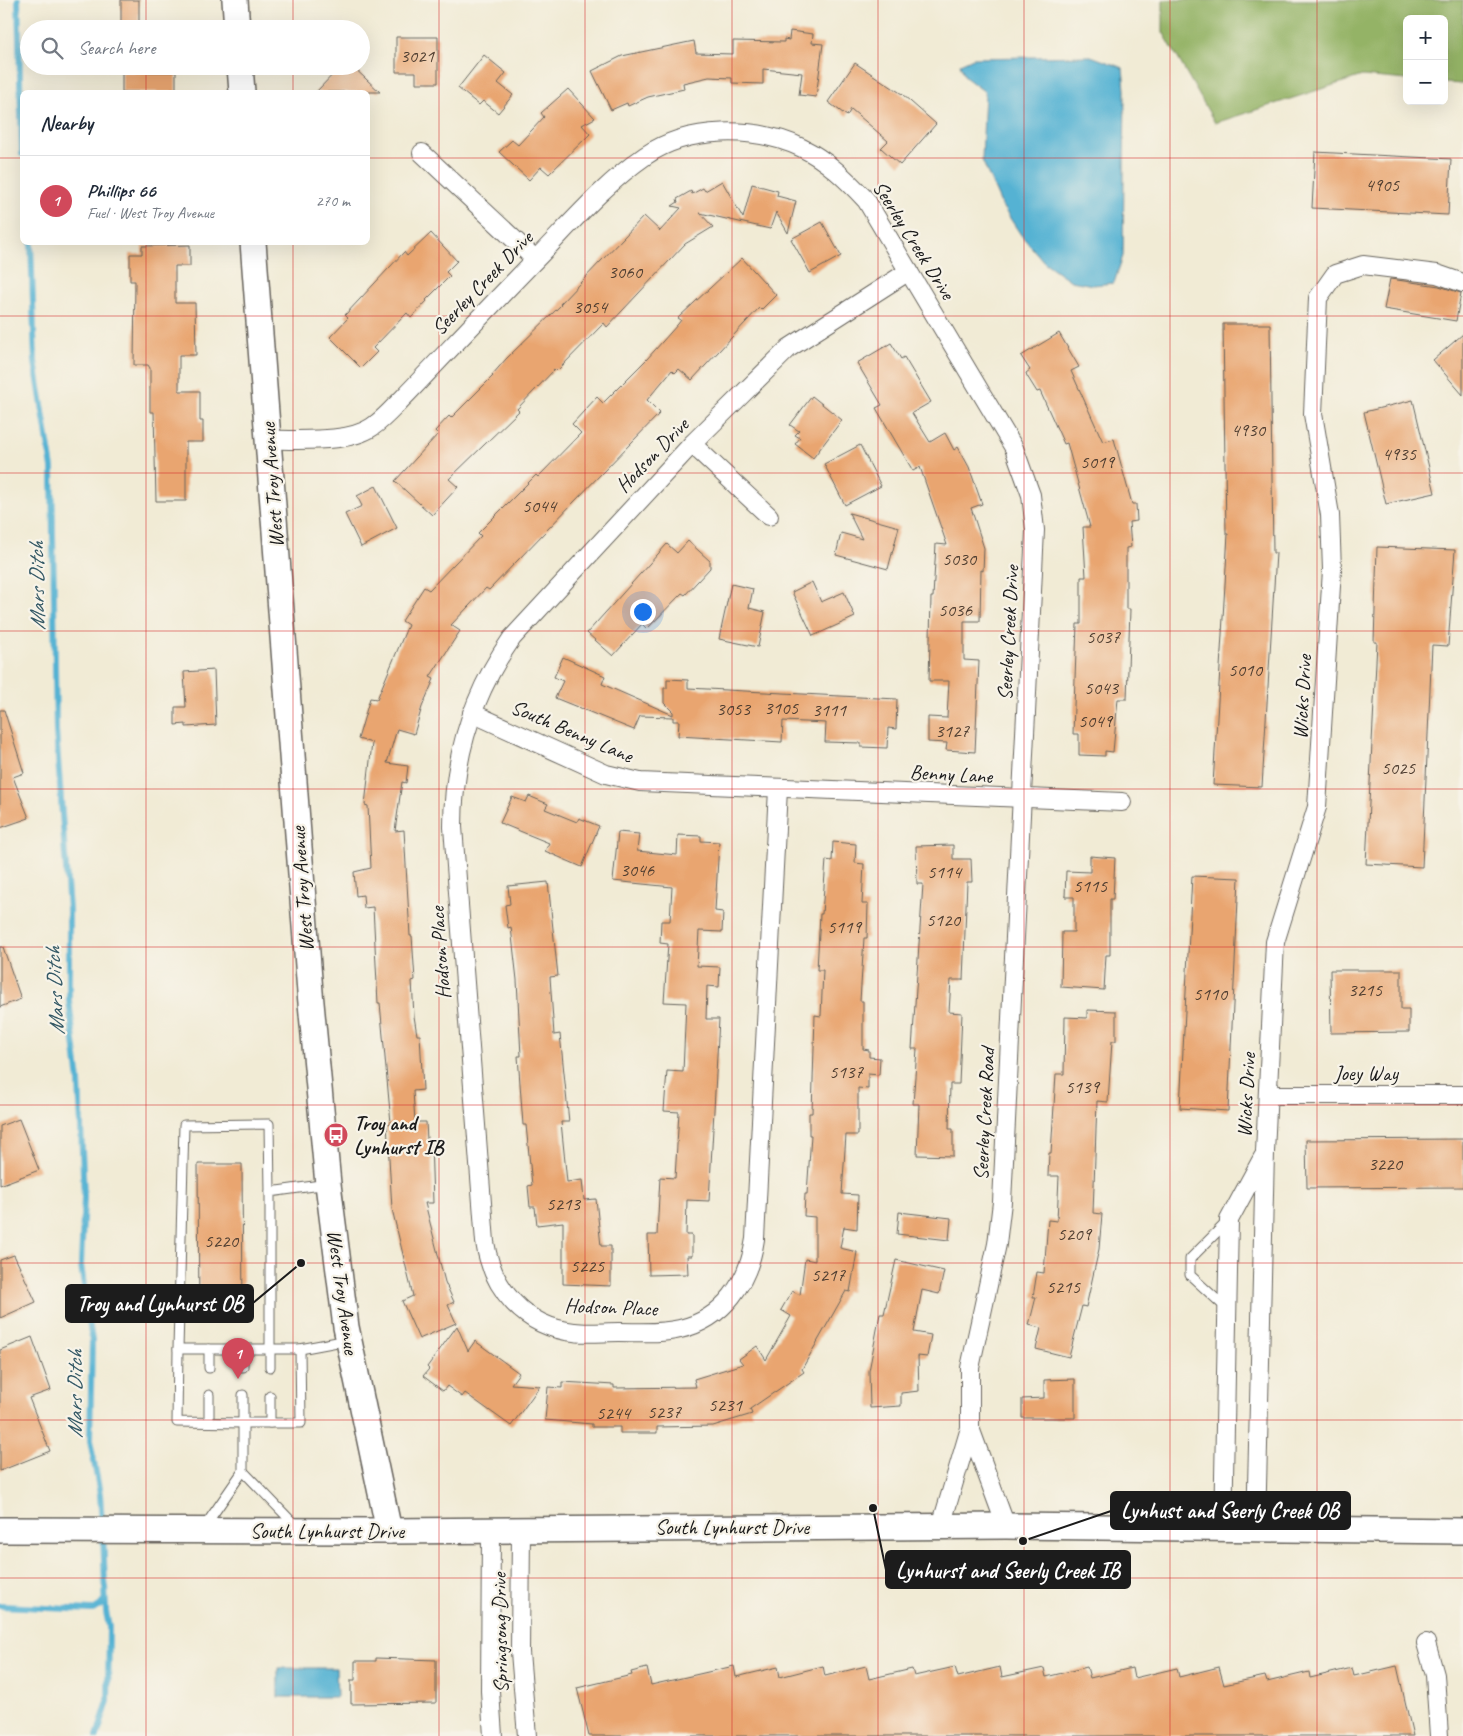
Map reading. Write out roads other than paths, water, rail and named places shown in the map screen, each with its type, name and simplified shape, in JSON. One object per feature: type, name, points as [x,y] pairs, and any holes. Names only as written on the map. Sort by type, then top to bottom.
[{"type":"main road","points":[[234,0],[236,20]]},
{"type":"main road","points":[[241,75],[242,90]]},
{"type":"main road","name":"West Troy Avenue","points":[[254,245],[310,992],[328,1184],[348,1340],[389,1531]]},
{"type":"main road","name":"South Lynhurst Drive","points":[[0,1530],[389,1531],[1006,1526],[1463,1531]]},
{"type":"street","name":"Seerley Creek Drive","points":[[269,440],[330,438],[354,435],[372,427],[404,397],[535,259],[617,178],[645,156],[664,145],[696,136],[740,133],[763,136],[802,148],[845,178],[866,200],[1014,448],[1031,495],[1035,541],[1022,800]]},
{"type":"street","points":[[422,153],[535,259]]},
{"type":"street","name":"Wicks Drive","points":[[1256,1529],[1265,1152],[1275,942],[1318,807],[1332,570],[1330,515],[1313,414],[1318,298],[1334,274],[1364,265],[1437,274],[1463,283]]},
{"type":"street","name":"Hodson Drive","points":[[472,713],[491,670],[512,638],[692,444],[798,340],[909,271]]},
{"type":"street","points":[[692,444],[769,516]]},
{"type":"street","name":"South Benny Lane","points":[[472,713],[617,778],[646,783],[778,789]]},
{"type":"street","name":"Hodson Place","points":[[472,713],[457,769],[453,798],[453,827],[485,1242],[491,1267],[504,1293],[531,1318],[560,1330],[582,1332],[662,1332],[687,1327],[717,1311],[736,1292],[746,1275],[755,1239],[778,789]]},
{"type":"street","name":"Benny Lane","points":[[778,789],[1022,800],[1122,802]]},
{"type":"street","name":"Seerley Creek Road","points":[[940,1526],[970,1428],[972,1356],[997,1244],[1002,1202],[1022,800]]},
{"type":"street","name":"Joey Way","points":[[1268,1096],[1463,1095]]},
{"type":"street","name":"Wicks Drive","points":[[1223,1529],[1229,1220],[1265,1152]]},
{"type":"street","name":"Seerley Creek Road","points":[[970,1428],[1006,1526]]},
{"type":"street","name":"Springsong Drive","points":[[522,1529],[520,1652],[527,1736]]},
{"type":"street","name":"Springsong Drive","points":[[491,1530],[490,1691],[493,1736]]},
{"type":"street","points":[[1426,1643],[1436,1676],[1439,1736]]},
{"type":"lane","points":[[270,1367],[269,1124],[184,1125],[177,1422],[301,1423],[300,1349]]},
{"type":"lane","points":[[270,1192],[328,1184]]},
{"type":"lane","points":[[1227,1309],[1190,1275],[1190,1259],[1229,1220]]},
{"type":"lane","points":[[178,1349],[300,1349],[348,1340]]},
{"type":"lane","points":[[209,1349],[209,1368]]},
{"type":"lane","points":[[243,1349],[243,1367]]},
{"type":"lane","points":[[209,1395],[209,1422]]},
{"type":"lane","points":[[202,1530],[243,1471],[243,1395]]},
{"type":"lane","points":[[270,1396],[270,1423]]},
{"type":"lane","points":[[243,1471],[300,1531]]},
{"type":"water","points":[[1091,56],[1123,68],[1125,90],[1123,256],[1114,283],[1093,285],[1071,281],[1044,262],[1021,235],[1002,206],[982,160],[985,92],[965,77],[960,64],[973,58]]},
{"type":"water","points":[[278,1668],[336,1668],[337,1697],[278,1697]]},
{"type":"waterway","name":"Mars Ditch","points":[[18,0],[20,90]]},
{"type":"waterway","name":"Mars Ditch","points":[[31,245],[35,362],[52,468],[56,731],[69,910],[69,1001],[79,1081],[84,1197],[81,1265],[92,1341],[90,1440],[100,1494],[102,1524]]},
{"type":"waterway","name":"Mars Ditch","points":[[97,1736],[108,1701],[109,1626],[106,1612],[103,1534]]},
{"type":"waterway","points":[[0,1606],[93,1610],[101,1605],[105,1598]]},
{"type":"place","name":"Troy and Lynhurst IB","points":[[336,1135]]},
{"type":"place","name":"Troy and Lynhurst OB","points":[[301,1263]]},
{"type":"place","name":"Phillips 66","points":[[238,1379]]},
{"type":"place","name":"Lynhurst and Seerly Creek IB","points":[[873,1508]]},
{"type":"place","name":"Lynhust and Seerly Creek OB","points":[[1023,1541]]}]
